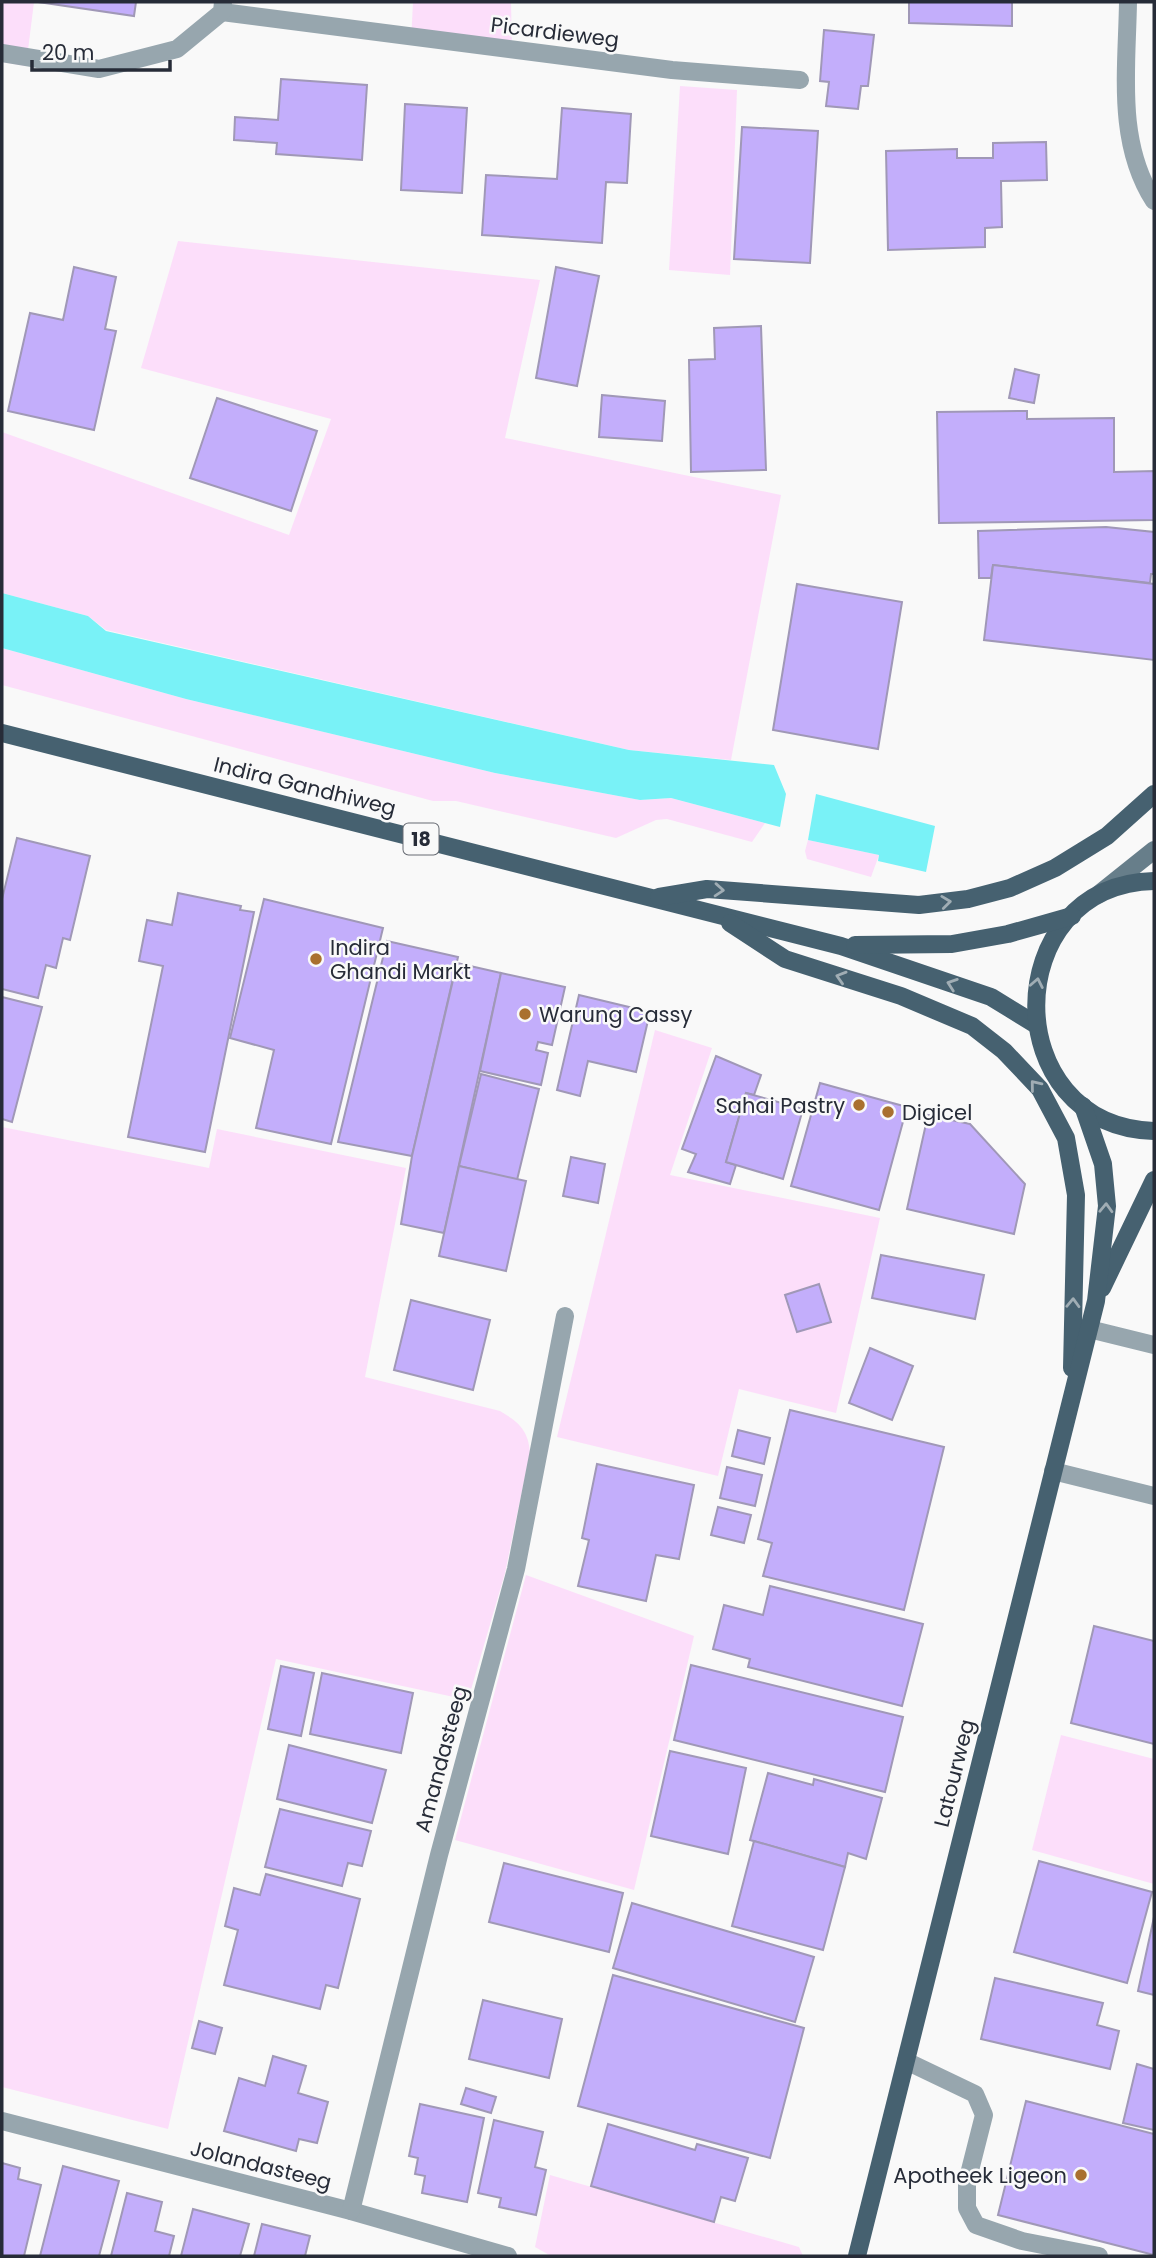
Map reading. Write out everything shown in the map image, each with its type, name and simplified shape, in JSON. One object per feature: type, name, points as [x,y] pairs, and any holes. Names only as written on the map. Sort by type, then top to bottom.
[{"type":"main road","name":"Indira Gandhiweg","points":[[2,733],[841,946],[991,997],[1035,1024]]},
{"type":"main road","points":[[652,898],[707,889],[919,905],[968,899],[1010,888],[1055,868],[1107,836],[1154,794]]},
{"type":"main road","points":[[1154,850],[1063,924],[1042,961],[1035,992],[1035,1024],[1044,1056],[1060,1083],[1083,1106],[1110,1122],[1154,1131]]},
{"type":"main road","points":[[1096,896],[1136,881],[1154,881]]},
{"type":"main road","points":[[717,914],[785,959],[901,996],[972,1026],[1004,1051],[1040,1089],[1066,1138],[1076,1195],[1072,1396]]},
{"type":"main road","name":"Indira Gandhiweg","points":[[841,946],[952,944],[1008,934],[1074,915]]},
{"type":"main road","name":"Latourweg","points":[[857,2256],[1096,1301],[1107,1206],[1103,1164],[1083,1106]]},
{"type":"main road","name":"Latourweg","points":[[1096,1301],[1154,1180]]},
{"type":"street","points":[[1128,2],[1129,139],[1139,177],[1154,201]]},
{"type":"street","points":[[2,53],[99,69],[177,49],[222,7]]},
{"type":"street","name":"Picardieweg","points":[[222,7],[672,70],[800,80]]},
{"type":"street","name":"Amandasteeg","points":[[351,2211],[439,1855],[516,1569],[565,1316]]},
{"type":"street","points":[[1089,1329],[1154,1345]]},
{"type":"street","points":[[1053,1471],[1154,1496]]},
{"type":"street","points":[[906,2061],[975,2094],[984,2115],[967,2182],[967,2208],[976,2225],[1023,2241],[1100,2256]]},
{"type":"street","name":"Jolandasteeg","points":[[2,2121],[351,2211],[508,2256]]},
{"type":"shaded area","points":[[2,2],[34,2],[26,66],[2,62]]},
{"type":"shaded area","points":[[413,2],[511,2],[512,49],[411,42]]},
{"type":"shaded area","points":[[680,86],[737,90],[730,275],[669,270]]},
{"type":"shaded area","points":[[178,241],[540,280],[505,438],[781,495],[731,760],[629,750],[106,630],[88,616],[2,593],[2,432],[289,535],[331,419],[141,368]]},
{"type":"shaded area","points":[[2,648],[186,699],[495,773],[640,800],[671,798],[765,823],[752,842],[667,819],[656,820],[616,838],[456,801],[433,801],[2,685]]},
{"type":"shaded area","points":[[808,840],[879,855],[871,877],[807,859],[805,851]]},
{"type":"shaded area","points":[[655,1030],[712,1048],[670,1175],[880,1218],[836,1413],[739,1389],[718,1476],[557,1437]]},
{"type":"shaded area","points":[[2,1127],[209,1168],[217,1129],[406,1168],[365,1377],[500,1411],[521,1427],[529,1444],[530,1452],[505,1573],[468,1700],[276,1659],[168,2129],[2,2087]]},
{"type":"shaded area","points":[[526,1575],[694,1636],[634,1890],[455,1840]]},
{"type":"shaded area","points":[[1061,1735],[1154,1759],[1154,1884],[1032,1850]]},
{"type":"shaded area","points":[[550,2175],[799,2247],[803,2256],[551,2256],[535,2247]]},
{"type":"water","points":[[2,593],[88,616],[106,631],[629,750],[774,765],[786,794],[780,827],[671,798],[640,800],[495,773],[186,699],[2,648]]},
{"type":"water","points":[[816,794],[935,826],[926,872],[878,861],[879,855],[808,840]]},
{"type":"building","points":[[38,2],[136,2],[134,16]]},
{"type":"building","points":[[909,2],[1012,2],[1012,26],[909,23]]},
{"type":"building","points":[[824,30],[874,35],[868,86],[861,86],[858,109],[826,106],[829,82],[820,81]]},
{"type":"building","points":[[281,79],[367,85],[362,160],[276,154],[277,143],[234,140],[235,117],[278,120]]},
{"type":"building","points":[[405,104],[467,108],[462,193],[401,190]]},
{"type":"building","points":[[562,108],[631,114],[627,183],[606,182],[602,243],[482,235],[486,175],[557,179]]},
{"type":"building","points":[[742,127],[818,131],[810,263],[734,259]]},
{"type":"building","points":[[1046,142],[1047,180],[1001,181],[1002,227],[985,228],[985,247],[888,250],[886,151],[957,149],[957,158],[993,158],[993,143]]},
{"type":"building","points":[[74,267],[116,277],[105,329],[116,331],[94,430],[8,411],[30,313],[63,320]]},
{"type":"building","points":[[556,267],[599,276],[577,386],[536,378]]},
{"type":"building","points":[[761,326],[766,470],[691,472],[689,360],[715,359],[714,328]]},
{"type":"building","points":[[1015,369],[1039,375],[1034,403],[1009,398]]},
{"type":"building","points":[[602,395],[665,401],[662,441],[599,437]]},
{"type":"building","points":[[217,398],[317,431],[291,511],[190,478]]},
{"type":"building","points":[[1027,411],[1027,419],[1114,418],[1114,472],[1154,471],[1154,520],[939,523],[937,412]]},
{"type":"building","points":[[1106,527],[1154,532],[1154,574],[1151,574],[1150,583],[993,565],[991,578],[979,578],[978,531]]},
{"type":"building","points":[[993,565],[1154,584],[1154,660],[984,640]]},
{"type":"building","points":[[797,584],[902,602],[878,749],[773,730]]},
{"type":"building","points":[[17,838],[90,856],[70,940],[63,938],[56,968],[46,965],[38,998],[2,989],[2,899]]},
{"type":"building","points":[[178,893],[241,906],[240,910],[254,912],[205,1152],[128,1137],[163,966],[139,961],[147,920],[172,925]]},
{"type":"building","points":[[264,899],[383,928],[331,1144],[256,1128],[274,1050],[230,1038]]},
{"type":"building","points":[[387,941],[458,957],[412,1156],[338,1142]]},
{"type":"building","points":[[457,963],[501,973],[444,1233],[401,1224],[412,1156]]},
{"type":"building","name":"Warung Cassy","points":[[501,973],[565,987],[552,1045],[538,1042],[536,1050],[548,1053],[541,1085],[480,1071]]},
{"type":"building","points":[[579,995],[650,1012],[636,1072],[588,1061],[580,1096],[557,1090]]},
{"type":"building","points":[[2,997],[42,1007],[12,1122],[2,1119]]},
{"type":"building","points":[[716,1056],[761,1075],[754,1095],[746,1093],[726,1162],[736,1165],[730,1184],[688,1172],[696,1154],[682,1149]]},
{"type":"building","points":[[481,1074],[539,1089],[517,1180],[459,1166]]},
{"type":"building","points":[[820,1083],[907,1107],[879,1210],[791,1186]]},
{"type":"building","points":[[746,1093],[803,1109],[783,1179],[726,1162]]},
{"type":"building","points":[[928,1115],[970,1124],[1025,1184],[1014,1234],[907,1209]]},
{"type":"building","points":[[571,1157],[605,1164],[598,1203],[563,1196]]},
{"type":"building","points":[[459,1166],[526,1181],[506,1271],[439,1256]]},
{"type":"building","points":[[881,1255],[984,1275],[975,1319],[872,1298]]},
{"type":"building","points":[[819,1284],[831,1322],[797,1332],[785,1295]]},
{"type":"building","points":[[411,1300],[490,1320],[473,1390],[394,1370]]},
{"type":"building","points":[[870,1348],[913,1366],[892,1420],[849,1403]]},
{"type":"building","points":[[790,1410],[944,1447],[904,1610],[763,1576],[772,1543],[758,1539]]},
{"type":"building","points":[[738,1430],[770,1438],[764,1464],[732,1456]]},
{"type":"building","points":[[597,1464],[694,1485],[679,1559],[656,1555],[646,1601],[578,1586],[589,1540],[582,1538]]},
{"type":"building","points":[[727,1467],[762,1475],[755,1506],[720,1498]]},
{"type":"building","points":[[718,1507],[751,1515],[744,1543],[711,1535]]},
{"type":"building","points":[[770,1586],[923,1624],[902,1706],[748,1667],[750,1659],[713,1649],[724,1605],[763,1615]]},
{"type":"building","points":[[1094,1626],[1154,1641],[1154,1744],[1071,1723]]},
{"type":"building","points":[[691,1665],[903,1717],[885,1792],[674,1740]]},
{"type":"building","points":[[281,1666],[314,1673],[301,1736],[268,1729]]},
{"type":"building","points":[[322,1673],[413,1693],[401,1753],[310,1734]]},
{"type":"building","points":[[289,1745],[386,1770],[372,1823],[277,1799]]},
{"type":"building","points":[[670,1751],[746,1768],[728,1854],[651,1836]]},
{"type":"building","points":[[768,1773],[813,1785],[814,1779],[882,1798],[866,1859],[848,1853],[845,1867],[750,1840]]},
{"type":"building","points":[[280,1809],[371,1831],[362,1866],[348,1863],[342,1886],[265,1867]]},
{"type":"building","points":[[754,1841],[845,1867],[823,1950],[732,1926]]},
{"type":"building","points":[[1039,1861],[1152,1892],[1127,1983],[1014,1952]]},
{"type":"building","points":[[504,1863],[623,1893],[609,1952],[489,1922]]},
{"type":"building","points":[[266,1874],[360,1899],[338,1988],[326,1985],[320,2009],[224,1985],[238,1930],[225,1926],[234,1888],[260,1895]]},
{"type":"building","points":[[632,1903],[814,1957],[795,2022],[613,1968]]},
{"type":"building","points":[[1154,1917],[1154,1995],[1138,1991]]},
{"type":"building","points":[[613,1975],[804,2028],[770,2158],[578,2106]]},
{"type":"building","points":[[995,1978],[1103,2003],[1097,2025],[1119,2031],[1110,2069],[981,2039]]},
{"type":"building","points":[[483,2000],[562,2019],[549,2078],[469,2059]]},
{"type":"building","points":[[199,2021],[222,2028],[215,2054],[192,2048]]},
{"type":"building","points":[[273,2056],[306,2066],[298,2093],[328,2102],[317,2143],[299,2139],[296,2151],[224,2131],[239,2078],[265,2086]]},
{"type":"building","points":[[1137,2064],[1154,2069],[1154,2130],[1123,2123]]},
{"type":"building","points":[[466,2088],[496,2097],[491,2113],[461,2104]]},
{"type":"building","name":"Apotheek Ligeon","points":[[1026,2101],[1154,2134],[1154,2255],[998,2215]]},
{"type":"building","points":[[420,2104],[484,2118],[467,2202],[422,2193],[425,2176],[415,2174],[418,2158],[409,2156]]},
{"type":"building","points":[[494,2120],[543,2132],[535,2167],[546,2170],[536,2215],[499,2207],[501,2198],[478,2193]]},
{"type":"building","points":[[608,2124],[695,2150],[697,2144],[748,2158],[735,2201],[721,2197],[714,2222],[591,2186]]},
{"type":"building","points":[[2,2163],[20,2168],[18,2179],[41,2185],[24,2256],[2,2256]]},
{"type":"building","points":[[63,2166],[119,2181],[99,2256],[40,2256]]},
{"type":"building","points":[[127,2193],[162,2202],[155,2231],[174,2236],[169,2256],[111,2256]]},
{"type":"building","points":[[193,2209],[249,2224],[240,2256],[181,2256]]},
{"type":"building","points":[[262,2224],[310,2236],[305,2256],[254,2256]]},
{"type":"place","name":"Indira Ghandi Markt","points":[[316,959]]},
{"type":"place","name":"Warung Cassy","points":[[525,1014]]},
{"type":"place","name":"Sahai Pastry","points":[[859,1105]]},
{"type":"place","name":"Digicel","points":[[888,1112]]},
{"type":"place","name":"Apotheek Ligeon","points":[[1081,2175]]}]
